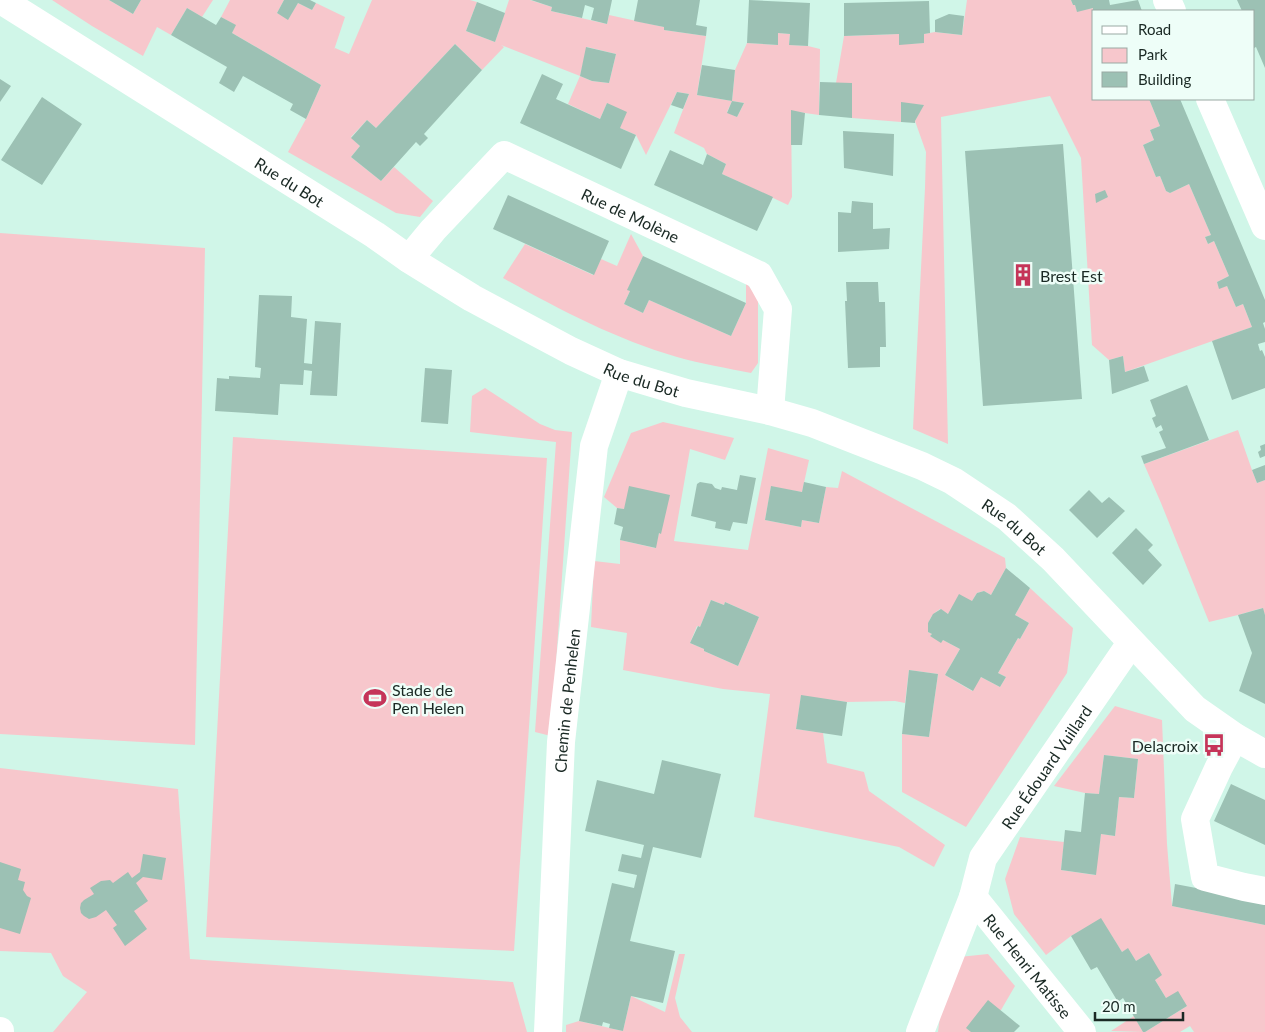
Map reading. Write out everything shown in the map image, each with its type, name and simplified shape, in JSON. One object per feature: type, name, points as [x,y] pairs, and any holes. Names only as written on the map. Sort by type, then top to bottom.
[{"type":"street","name":"Rue du Bot","points":[[1,0],[375,235],[409,260],[472,298],[571,351],[619,373],[686,393],[770,411],[822,426],[922,466],[953,481],[1007,517],[1054,559],[1195,709],[1235,738],[1265,754]]},
{"type":"street","points":[[1210,100],[1265,226]]},
{"type":"street","name":"Rue de Molène","points":[[409,260],[433,230],[504,154],[760,275],[778,309],[770,411]]},
{"type":"street","name":"Chemin de Penhelen","points":[[548,1032],[561,742],[594,446],[619,373]]},
{"type":"street","name":"Rue Édouard Vuillard","points":[[920,1032],[973,897],[983,858],[1131,643]]},
{"type":"street","points":[[1235,738],[1219,767],[1195,819],[1205,877],[1265,892]]},
{"type":"street","name":"Rue Henri Matisse","points":[[973,897],[1082,1032]]},
{"type":"green space","points":[[52,0],[109,0],[133,14],[141,0],[213,0],[202,17],[187,8],[171,35],[157,27],[143,56]]},
{"type":"green space","points":[[230,0],[284,0],[277,13],[288,19],[298,3],[312,10],[316,3],[345,17],[334,50],[335,48],[349,54],[372,0],[470,0],[477,2],[466,31],[495,42],[509,0],[530,0],[552,7],[551,11],[607,24],[609,15],[664,27],[664,30],[706,36],[697,95],[732,101],[735,70],[747,43],[778,45],[778,33],[790,34],[789,45],[820,49],[819,115],[791,111],[792,197],[788,205],[722,174],[726,164],[707,154],[704,148],[674,133],[689,94],[677,92],[646,155],[636,135],[620,128],[607,103],[600,119],[568,104],[580,76],[501,45],[504,47],[482,70],[455,44],[376,128],[367,120],[351,137],[360,146],[351,157],[381,181],[394,167],[433,201],[420,217],[396,213],[288,152],[306,119],[321,85],[232,33],[235,25],[221,17]],"holes":[[[587,47],[616,54],[609,83],[592,81],[580,76]],[[732,101],[744,103],[737,117],[727,112]]]},
{"type":"green space","points":[[967,0],[1071,0],[1077,11],[1093,8],[1092,100],[1149,100],[1160,126],[1150,130],[1154,140],[1143,145],[1156,177],[1160,176],[1166,191],[1170,193],[1189,184],[1211,235],[1205,237],[1208,244],[1214,241],[1229,276],[1217,282],[1219,288],[1227,286],[1236,307],[1243,304],[1252,327],[1125,372],[1123,356],[1109,360],[1092,345],[1081,158],[1050,96],[941,117],[948,444],[913,429],[926,152],[915,121],[923,105],[901,103],[901,122],[852,118],[852,83],[836,83],[844,36],[899,34],[900,44],[924,43],[924,34],[935,32],[962,35]]},
{"type":"green space","points":[[0,233],[205,248],[195,745],[0,734]]},
{"type":"green space","points":[[631,234],[643,256],[628,289],[630,291],[624,304],[643,313],[649,300],[731,336],[746,303],[746,283],[758,297],[758,363],[751,373],[705,364],[654,350],[566,312],[503,278],[525,244],[593,275],[601,259],[617,266]]},
{"type":"green space","points":[[485,388],[540,424],[555,430],[572,432],[551,736],[535,732],[556,442],[470,432],[472,396]]},
{"type":"green space","points":[[663,422],[734,438],[725,460],[690,449],[674,541],[748,550],[768,448],[809,460],[802,492],[771,487],[765,520],[801,527],[802,520],[819,523],[826,487],[838,488],[842,471],[1005,558],[1006,568],[991,595],[984,591],[977,593],[972,601],[948,614],[940,609],[929,621],[928,632],[932,634],[930,636],[960,649],[945,675],[972,691],[981,677],[1000,687],[1006,677],[998,673],[1029,623],[1015,615],[1030,588],[1073,628],[1067,673],[966,827],[902,792],[902,734],[929,737],[938,674],[909,670],[905,703],[895,701],[847,702],[801,696],[796,729],[823,733],[827,763],[864,772],[869,791],[945,845],[934,867],[899,847],[754,817],[770,694],[723,689],[623,670],[627,633],[591,627],[594,561],[620,564],[620,540],[655,548],[659,533],[661,534],[624,509],[617,508],[604,497],[631,433]],"holes":[[[711,600],[724,605],[725,602],[759,617],[738,666],[690,643],[697,626],[700,627]]]},
{"type":"green space","points":[[1238,430],[1257,483],[1265,480],[1265,615],[1262,608],[1209,622],[1144,464]]},
{"type":"green space","name":"Stade de Pen Helen","points":[[233,437],[547,458],[514,951],[206,937]]},
{"type":"green space","points":[[1115,706],[1162,720],[1167,844],[1172,906],[1265,925],[1265,1032],[1194,1032],[1190,1026],[1180,1032],[1145,1032],[1187,1006],[1166,998],[1155,980],[1149,953],[1136,961],[1128,949],[1122,952],[1101,919],[1071,936],[1046,955],[1014,914],[1005,879],[1020,837],[1064,842],[1061,870],[1095,875],[1101,834],[1115,836],[1119,797],[1134,798],[1138,759],[1104,755],[1099,794],[1054,786]]},
{"type":"green space","points":[[0,768],[178,789],[190,959],[513,982],[527,1032],[53,1032],[87,992],[63,976],[51,953],[0,951]]},
{"type":"green space","points":[[679,954],[685,954],[675,998],[680,1017],[692,1032],[566,1032],[566,1025],[579,1021],[623,1031],[631,996],[665,1012]]},
{"type":"green space","points":[[988,954],[1015,986],[1001,1010],[971,1032],[938,1032],[940,1016],[959,957]]},
{"type":"green space","points":[[1134,1016],[1143,1032],[1111,1031]]},
{"type":"building","points":[[109,0],[141,0],[133,14]]},
{"type":"building","points":[[284,0],[310,0],[316,3],[312,10],[298,3],[288,20],[277,13]]},
{"type":"building","points":[[531,0],[612,0],[607,24],[591,20],[594,8],[585,5],[582,18],[551,11],[552,7]]},
{"type":"building","points":[[638,0],[700,0],[696,25],[707,27],[706,36],[664,30],[664,27],[634,21]]},
{"type":"building","points":[[749,0],[810,3],[808,46],[789,45],[790,34],[778,33],[778,45],[747,43]]},
{"type":"building","points":[[1071,0],[1109,0],[1110,5],[1138,0],[1142,10],[1093,10],[1093,8],[1077,12],[1075,5],[1073,5]]},
{"type":"building","points":[[1237,0],[1265,0],[1265,68],[1255,48],[1255,10],[1242,10]]},
{"type":"building","points":[[929,1],[930,33],[924,34],[924,43],[899,45],[899,34],[844,36],[844,3]]},
{"type":"building","points":[[477,2],[505,13],[495,42],[466,31]]},
{"type":"building","points":[[187,8],[216,25],[221,17],[236,25],[232,33],[321,85],[306,119],[290,110],[293,104],[243,76],[234,92],[219,83],[227,67],[171,35]]},
{"type":"building","points":[[949,14],[964,16],[962,35],[935,32],[935,20]]},
{"type":"building","points":[[455,44],[482,70],[424,134],[428,138],[420,146],[416,142],[381,181],[351,157],[360,146],[351,138],[367,120],[376,128]]},
{"type":"building","points":[[586,47],[616,54],[609,83],[592,81],[580,76]]},
{"type":"building","points":[[702,65],[735,70],[732,101],[697,95]]},
{"type":"building","points":[[542,74],[563,84],[556,99],[600,119],[607,103],[627,112],[620,128],[636,135],[621,169],[520,123]]},
{"type":"building","points":[[0,79],[11,86],[0,102]]},
{"type":"building","points":[[820,82],[852,83],[852,118],[819,115]]},
{"type":"building","points":[[677,92],[689,94],[683,109],[671,105]]},
{"type":"building","points":[[42,97],[82,124],[42,185],[1,160]]},
{"type":"building","points":[[1149,100],[1180,100],[1265,300],[1265,322],[1263,323],[1265,342],[1258,344],[1260,351],[1262,350],[1265,357],[1265,388],[1232,400],[1212,341],[1252,327],[1243,304],[1236,307],[1227,286],[1219,289],[1217,282],[1229,276],[1214,241],[1208,244],[1205,237],[1211,235],[1189,184],[1170,193],[1166,191],[1160,176],[1156,177],[1143,145],[1154,140],[1150,130],[1160,126]]},
{"type":"building","points":[[732,101],[744,103],[737,117],[727,113]]},
{"type":"building","points":[[901,102],[924,105],[915,123],[901,122]]},
{"type":"building","points":[[791,110],[805,113],[802,145],[791,145]]},
{"type":"building","points":[[843,131],[894,134],[893,176],[844,168]]},
{"type":"building","name":"Brest Est","points":[[1063,144],[1082,399],[983,406],[965,151]]},
{"type":"building","points":[[670,150],[703,165],[707,154],[726,164],[722,174],[773,197],[757,231],[654,185]]},
{"type":"building","points":[[1105,190],[1108,197],[1096,203],[1095,194]]},
{"type":"building","points":[[508,195],[609,241],[594,275],[493,229]]},
{"type":"building","points":[[852,201],[873,203],[873,229],[890,228],[889,249],[838,252],[838,212],[851,213]]},
{"type":"building","points":[[643,256],[746,303],[731,336],[649,300],[643,313],[624,304],[630,291],[627,290]]},
{"type":"building","points":[[846,282],[878,282],[879,302],[885,302],[886,347],[880,347],[880,367],[848,368]]},
{"type":"building","points":[[259,295],[292,296],[291,317],[307,319],[304,363],[312,364],[315,321],[341,323],[337,396],[310,395],[312,371],[304,370],[303,385],[280,384],[278,415],[215,411],[217,378],[229,379],[229,376],[260,378],[261,368],[255,367]]},
{"type":"building","points":[[1123,356],[1125,372],[1144,366],[1149,381],[1112,394],[1109,360]]},
{"type":"building","points":[[425,368],[452,370],[448,424],[421,422]]},
{"type":"building","points":[[1187,385],[1209,440],[1144,464],[1141,456],[1166,448],[1159,432],[1163,430],[1161,425],[1156,428],[1152,418],[1156,416],[1150,400]]},
{"type":"building","points":[[1265,444],[1265,456],[1260,458],[1258,452],[1261,450],[1260,446]]},
{"type":"building","points":[[1265,465],[1265,480],[1257,483],[1252,470]]},
{"type":"building","points":[[740,475],[756,478],[747,524],[733,522],[730,531],[715,528],[716,522],[691,516],[697,484],[700,482],[712,484],[715,488],[721,490],[722,487],[737,490]]},
{"type":"building","points":[[804,482],[826,487],[819,523],[802,520],[801,527],[765,520],[771,486],[802,492]]},
{"type":"building","points":[[629,486],[670,495],[656,548],[620,540],[623,527],[614,524],[617,508],[624,509]]},
{"type":"building","points":[[1089,490],[1102,503],[1109,497],[1125,511],[1097,538],[1069,510]]},
{"type":"building","points":[[1136,528],[1153,545],[1148,550],[1162,565],[1143,585],[1112,553]]},
{"type":"building","points":[[1006,568],[1030,588],[1015,615],[1029,623],[998,673],[1006,677],[1000,687],[981,677],[973,691],[945,675],[960,649],[943,640],[941,643],[930,636],[932,634],[928,632],[928,623],[933,614],[941,609],[948,614],[959,594],[972,601],[977,593],[984,591],[991,595]]},
{"type":"building","points":[[711,600],[724,605],[725,602],[759,617],[738,666],[690,643],[698,626],[700,627]]},
{"type":"building","points":[[1263,608],[1265,615],[1265,704],[1239,691],[1252,653],[1238,615]]},
{"type":"building","points":[[909,670],[938,674],[929,737],[902,734]]},
{"type":"building","points":[[801,695],[847,702],[842,736],[796,729]]},
{"type":"building","points":[[1104,755],[1138,759],[1134,798],[1119,797],[1115,836],[1101,834],[1096,875],[1061,870],[1065,830],[1081,832],[1085,793],[1099,794]]},
{"type":"building","points":[[662,760],[721,774],[701,858],[653,847],[630,941],[675,951],[663,1003],[631,996],[623,1031],[609,1028],[610,1024],[603,1022],[602,1026],[579,1021],[612,883],[634,888],[637,875],[618,871],[622,854],[641,858],[644,845],[585,831],[597,780],[654,794]]},
{"type":"building","points":[[1231,784],[1265,800],[1265,845],[1214,821]]},
{"type":"building","points":[[143,854],[166,858],[162,880],[143,877],[136,883],[148,901],[134,911],[147,929],[125,946],[113,928],[117,925],[106,910],[96,917],[89,919],[81,913],[80,908],[84,900],[94,894],[90,888],[101,881],[110,880],[113,883],[128,872],[132,878],[140,872]]},
{"type":"building","points":[[0,862],[21,869],[18,880],[25,882],[23,890],[31,898],[20,934],[0,928]]},
{"type":"building","points":[[1175,884],[1265,901],[1265,925],[1172,906]]},
{"type":"building","points":[[1101,918],[1122,952],[1128,948],[1136,961],[1149,953],[1162,975],[1155,980],[1166,998],[1178,991],[1187,1006],[1143,1032],[1123,998],[1118,1002],[1097,967],[1091,970],[1071,936]]},
{"type":"building","points":[[988,1000],[1020,1026],[1014,1032],[971,1032],[966,1028]]},
{"type":"place","name":"Brest Est","points":[[1023,275]]},
{"type":"place","name":"Stade de Pen Helen","points":[[375,698]]},
{"type":"place","name":"Delacroix","points":[[1214,745]]}]
